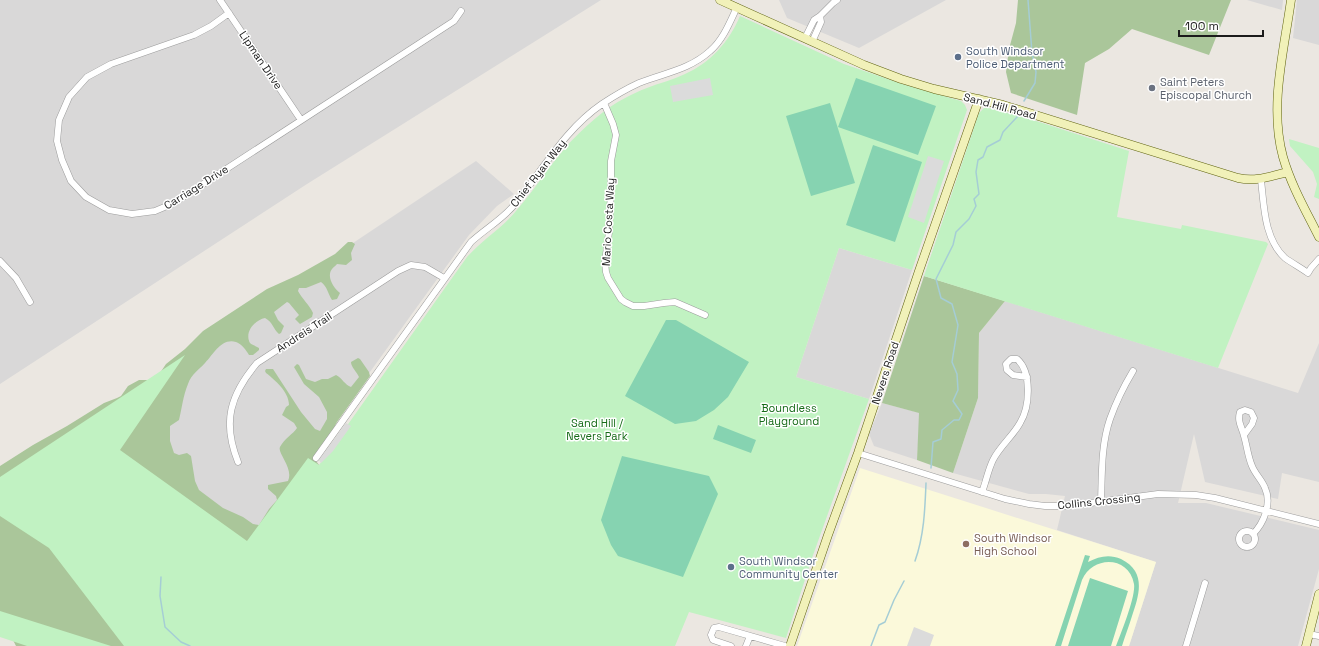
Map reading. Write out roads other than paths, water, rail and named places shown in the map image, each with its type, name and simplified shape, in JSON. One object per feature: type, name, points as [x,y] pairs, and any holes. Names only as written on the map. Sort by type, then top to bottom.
[{"type":"street","name":"Lipman Drive","points":[[220,0],[301,120]]},
{"type":"street","name":"Sand Hill Road","points":[[720,0],[864,65],[900,79],[934,89],[1003,105],[1246,180],[1261,180],[1288,172]]},
{"type":"street","points":[[808,40],[820,22],[820,16],[837,0]]},
{"type":"street","points":[[1291,0],[1278,105],[1279,134],[1288,172],[1319,237]]},
{"type":"street","name":"Chief Ryan Way","points":[[316,458],[471,242],[514,205],[562,141],[583,120],[619,93],[639,84],[680,70],[711,51],[729,25],[737,7]]},
{"type":"street","name":"Carriage Drive","points":[[229,13],[211,26],[194,35],[111,64],[87,77],[69,97],[60,120],[57,141],[62,160],[71,180],[86,197],[109,210],[132,214],[156,211],[174,202],[454,21],[461,11]]},
{"type":"street","name":"Nevers Road","points":[[790,646],[858,453],[978,100]]},
{"type":"street","name":"Mario Costa Way","points":[[604,103],[616,135],[610,161],[612,189],[605,262],[608,278],[621,299],[633,306],[675,302],[705,314]]},
{"type":"street","points":[[1261,180],[1266,218],[1274,244],[1284,257],[1308,273],[1319,259]]},
{"type":"street","points":[[0,261],[16,278],[30,302]]},
{"type":"street","name":"Andreis Trail","points":[[238,462],[232,446],[230,416],[235,396],[245,377],[257,363],[398,271],[411,265],[426,267],[444,278]]},
{"type":"street","points":[[1101,502],[1104,441],[1117,400],[1132,370]]},
{"type":"street","points":[[982,492],[992,461],[1021,422],[1026,407],[1028,386],[1027,377]]},
{"type":"street","points":[[1244,435],[1253,467],[1266,488],[1267,496],[1266,512],[1261,524],[1253,534]]},
{"type":"street","name":"Collins Crossing","points":[[858,453],[1016,502],[1045,506],[1068,506],[1158,494],[1178,494],[1215,498],[1266,512],[1319,524]]},
{"type":"street","points":[[1186,646],[1205,583]]},
{"type":"street","points":[[1306,646],[1319,594]]},
{"type":"street","points":[[731,646],[713,640],[711,636],[714,628],[719,627],[785,646]]},
{"type":"street","points":[[1309,634],[1319,636]]},
{"type":"street","points":[[746,646],[750,636]]},
{"type":"waterway","points":[[1024,101],[1035,83],[1036,72],[1032,53],[1028,0]]},
{"type":"waterway","points":[[931,468],[933,442],[941,439],[942,430],[954,420],[959,420],[962,414],[953,401],[958,390],[957,374],[952,362],[958,325],[952,304],[941,298],[936,279],[953,245],[956,232],[969,219],[976,206],[974,199],[979,194],[976,172],[978,160],[983,157],[987,147],[1000,140],[1003,132],[1018,116]]},
{"type":"waterway","points":[[915,561],[922,532],[926,483]]},
{"type":"waterway","points":[[161,577],[160,596],[165,627],[181,642],[190,646]]},
{"type":"waterway","points":[[871,646],[879,625],[885,622],[904,581]]},
{"type":"place","name":"South Windsor Police Department","points":[[958,57]]},
{"type":"place","name":"Saint Peters Episcopal Church","points":[[1152,88]]},
{"type":"place","name":"South Windsor High School","points":[[966,544]]},
{"type":"place","name":"South Windsor Community Center","points":[[731,567]]},
{"type":"park label","name":"Boundless Playground","points":[[789,414]]},
{"type":"park label","name":"Sand Hill / Nevers Park","points":[[597,429]]}]
